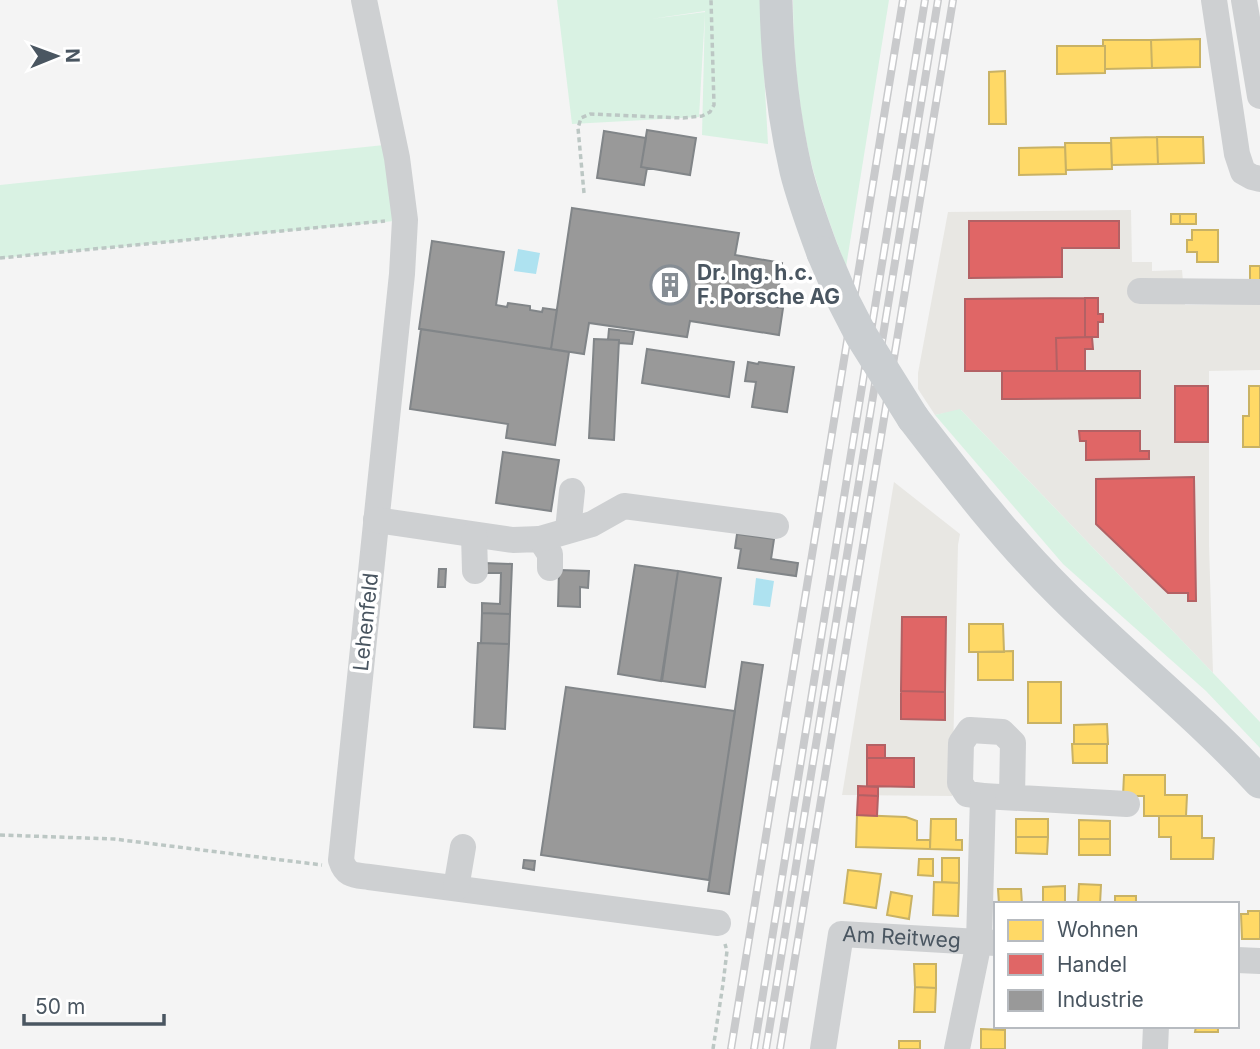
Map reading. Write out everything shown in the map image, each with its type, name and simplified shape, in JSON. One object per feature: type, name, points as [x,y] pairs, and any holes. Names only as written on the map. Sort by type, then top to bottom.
[{"type":"main road","points":[[776,0],[783,101],[796,170],[811,220],[844,302],[890,383],[962,482],[1035,566],[1062,595],[1174,697],[1260,782]]},
{"type":"street","name":"Lehenfeld","points":[[344,869],[341,860],[402,274],[417,218],[397,158],[364,0]]},
{"type":"street","points":[[1214,0],[1237,154],[1243,172],[1260,179]]},
{"type":"street","points":[[1244,0],[1260,96]]},
{"type":"street","points":[[1140,292],[1260,292]]},
{"type":"street","points":[[568,530],[572,491]]},
{"type":"street","points":[[376,520],[513,540],[540,539],[592,524],[624,506],[776,526]]},
{"type":"street","points":[[474,535],[475,571]]},
{"type":"street","points":[[540,539],[550,554],[550,568]]},
{"type":"street","points":[[1012,797],[1013,743],[1002,732],[970,730],[961,743],[960,783],[967,794],[983,796],[1127,803]]},
{"type":"street","points":[[957,1049],[987,942],[983,796]]},
{"type":"street","points":[[456,888],[463,847]]},
{"type":"street","points":[[344,869],[352,874],[369,877],[718,923]]},
{"type":"street","name":"Am Reitweg","points":[[823,1049],[841,934],[987,942]]},
{"type":"street","points":[[1239,960],[1260,961]]},
{"type":"street","points":[[1155,1049],[1156,1028]]},
{"type":"path","points":[[584,193],[578,128],[581,118],[590,114],[683,118],[702,116],[714,105],[711,0]]},
{"type":"path","points":[[0,258],[417,218]]},
{"type":"path","points":[[0,835],[114,839],[344,869]]},
{"type":"path","points":[[713,1049],[727,951],[718,923]]},
{"type":"shaded area","points":[[1131,210],[1132,262],[1152,262],[1152,271],[1182,270],[1185,305],[1260,304],[1260,370],[1209,371],[1209,546],[1213,673],[961,410],[935,415],[918,389],[918,373],[948,212]]},
{"type":"shaded area","points":[[894,482],[960,534],[952,796],[842,795]]},
{"type":"green space","points":[[557,0],[760,0],[768,144],[702,135],[705,13],[699,117],[572,124]]},
{"type":"green space","points":[[793,0],[889,0],[846,267],[820,195],[808,149],[798,85]]},
{"type":"green space","points":[[394,144],[405,220],[0,258],[0,185]]},
{"type":"green space","points":[[960,409],[1260,722],[1260,748],[1206,691],[1063,564],[935,415]]},
{"type":"water","points":[[518,249],[540,253],[536,274],[514,271]]},
{"type":"water","points":[[756,578],[774,581],[770,607],[753,605]]},
{"type":"building: Wohnen","points":[[1200,39],[1200,67],[1152,68],[1151,40]]},
{"type":"building: Wohnen","points":[[1103,40],[1151,40],[1152,68],[1105,69]]},
{"type":"building: Wohnen","points":[[1057,46],[1105,46],[1105,73],[1057,74]]},
{"type":"building: Wohnen","points":[[1005,71],[1006,124],[989,124],[989,72]]},
{"type":"building: Wohnen","points":[[1157,137],[1203,137],[1204,163],[1158,164]]},
{"type":"building: Wohnen","points":[[1157,137],[1158,164],[1112,165],[1111,138]]},
{"type":"building: Wohnen","points":[[1065,143],[1111,143],[1112,169],[1066,170]]},
{"type":"building: Wohnen","points":[[1065,147],[1066,174],[1019,175],[1019,148]]},
{"type":"building: Wohnen","points":[[1171,214],[1180,214],[1180,224],[1171,224]]},
{"type":"building: Wohnen","points":[[1180,214],[1196,214],[1196,224],[1180,224]]},
{"type":"building: Wohnen","points":[[1192,230],[1218,230],[1218,262],[1197,262],[1197,252],[1187,252],[1187,240],[1192,240]]},
{"type":"building: Wohnen","points":[[1250,266],[1260,266],[1260,283],[1250,283]]},
{"type":"building: Wohnen","points":[[1249,386],[1260,386],[1260,447],[1243,447],[1243,416],[1249,416]]},
{"type":"building: Wohnen","points":[[969,624],[1003,624],[1004,652],[969,652]]},
{"type":"building: Wohnen","points":[[1013,651],[1013,680],[978,680],[978,652]]},
{"type":"building: Wohnen","points":[[1028,682],[1061,682],[1061,723],[1028,723]]},
{"type":"building: Wohnen","points":[[1107,724],[1108,744],[1074,744],[1074,725]]},
{"type":"building: Wohnen","points":[[1072,744],[1107,744],[1107,763],[1073,763]]},
{"type":"building: Wohnen","points":[[1124,775],[1165,775],[1165,795],[1187,795],[1186,816],[1144,816],[1144,796],[1123,796]]},
{"type":"building: Wohnen","points":[[857,815],[906,817],[917,821],[917,840],[930,840],[930,849],[856,847]]},
{"type":"building: Wohnen","points":[[1159,816],[1202,816],[1202,838],[1214,838],[1213,859],[1171,859],[1171,837],[1159,837]]},
{"type":"building: Wohnen","points":[[931,819],[956,819],[956,840],[962,840],[962,850],[930,849]]},
{"type":"building: Wohnen","points":[[1016,819],[1048,819],[1048,837],[1016,837]]},
{"type":"building: Wohnen","points":[[1079,820],[1110,821],[1110,839],[1079,839]]},
{"type":"building: Wohnen","points":[[1016,837],[1048,837],[1047,854],[1016,853]]},
{"type":"building: Wohnen","points":[[1079,839],[1110,839],[1110,855],[1079,855]]},
{"type":"building: Wohnen","points":[[942,858],[959,858],[959,883],[942,882]]},
{"type":"building: Wohnen","points":[[919,859],[933,859],[933,876],[918,875]]},
{"type":"building: Wohnen","points":[[848,870],[881,874],[876,908],[844,903]]},
{"type":"building: Wohnen","points":[[934,882],[959,883],[958,916],[933,915]]},
{"type":"building: Wohnen","points":[[1079,884],[1101,885],[1100,902],[1078,902]]},
{"type":"building: Wohnen","points":[[1065,886],[1065,902],[1043,902],[1043,887]]},
{"type":"building: Wohnen","points":[[998,889],[1021,889],[1022,902],[999,902]]},
{"type":"building: Wohnen","points":[[891,892],[912,896],[909,919],[887,915]]},
{"type":"building: Wohnen","points":[[1115,896],[1136,896],[1136,902],[1115,902]]},
{"type":"building: Wohnen","points":[[1248,911],[1260,911],[1260,939],[1242,939],[1241,914],[1248,914]]},
{"type":"building: Wohnen","points":[[914,964],[936,964],[936,988],[915,987]]},
{"type":"building: Wohnen","points":[[915,987],[936,988],[935,1012],[914,1012]]},
{"type":"building: Wohnen","points":[[1196,1028],[1218,1028],[1218,1032],[1195,1032]]},
{"type":"building: Wohnen","points":[[981,1029],[1005,1030],[1005,1049],[981,1049]]},
{"type":"building: Wohnen","points":[[899,1041],[920,1041],[920,1049],[899,1049]]},
{"type":"building: Handel","points":[[969,221],[1119,221],[1119,248],[1062,248],[1062,277],[969,278]]},
{"type":"building: Handel","points":[[1085,298],[1085,337],[1056,338],[1057,371],[965,371],[965,299]]},
{"type":"building: Handel","points":[[1085,298],[1098,298],[1098,314],[1103,314],[1103,322],[1098,322],[1098,337],[1085,337]]},
{"type":"building: Handel","points":[[1092,337],[1093,349],[1085,349],[1085,371],[1057,371],[1056,338]]},
{"type":"building: Handel","points":[[1002,371],[1140,371],[1140,398],[1002,399]]},
{"type":"building: Handel","points":[[1175,386],[1208,386],[1208,442],[1175,442]]},
{"type":"building: Handel","points":[[1079,431],[1140,431],[1140,451],[1149,451],[1149,459],[1086,460],[1086,441],[1080,441]]},
{"type":"building: Handel","points":[[1194,477],[1196,601],[1188,601],[1188,593],[1168,593],[1096,524],[1096,479]]},
{"type":"building: Handel","points":[[902,617],[946,617],[945,692],[901,691]]},
{"type":"building: Handel","points":[[901,691],[945,692],[945,720],[901,719]]},
{"type":"building: Handel","points":[[867,745],[885,745],[885,758],[867,758]]},
{"type":"building: Handel","points":[[867,758],[914,758],[914,787],[867,786]]},
{"type":"building: Handel","points":[[858,786],[878,787],[878,796],[858,795]]},
{"type":"building: Handel","points":[[858,795],[878,796],[877,816],[857,815]]},
{"type":"building: Industrie","points":[[647,130],[696,138],[690,175],[641,167]]},
{"type":"building: Industrie","points":[[604,131],[646,138],[641,167],[647,168],[644,185],[597,178]]},
{"type":"building: Industrie","name":"Dr. Ing. h.c. F. Porsche AG","points":[[572,208],[739,233],[735,255],[782,263],[776,307],[783,308],[779,335],[690,321],[687,337],[589,323],[584,354],[551,349]]},
{"type":"building: Industrie","points":[[432,241],[504,252],[496,305],[507,307],[508,303],[530,306],[530,310],[542,312],[543,308],[557,310],[551,349],[419,329]]},
{"type":"building: Industrie","points":[[421,329],[569,352],[555,445],[506,438],[508,424],[410,409]]},
{"type":"building: Industrie","points":[[609,329],[634,332],[632,344],[608,340]]},
{"type":"building: Industrie","points":[[594,339],[619,340],[614,440],[589,438]]},
{"type":"building: Industrie","points":[[647,349],[734,362],[729,397],[642,383]]},
{"type":"building: Industrie","points":[[748,362],[794,367],[787,412],[752,407],[756,382],[745,381]]},
{"type":"building: Industrie","points":[[503,452],[559,460],[551,511],[496,503]]},
{"type":"building: Industrie","points":[[737,534],[774,539],[771,559],[798,563],[796,576],[738,568],[741,549],[735,548]]},
{"type":"building: Industrie","points":[[484,563],[512,564],[510,614],[482,613],[482,603],[500,604],[501,573],[484,573]]},
{"type":"building: Industrie","points":[[635,565],[678,571],[661,681],[618,674]]},
{"type":"building: Industrie","points":[[439,569],[446,569],[445,587],[438,587]]},
{"type":"building: Industrie","points":[[559,570],[589,571],[588,588],[580,587],[580,607],[558,606]]},
{"type":"building: Industrie","points":[[678,571],[721,578],[705,687],[662,681]]},
{"type":"building: Industrie","points":[[482,613],[510,614],[509,644],[481,643]]},
{"type":"building: Industrie","points":[[478,643],[509,644],[505,729],[474,727]]},
{"type":"building: Industrie","points":[[742,662],[763,665],[729,894],[708,891]]},
{"type":"building: Industrie","points":[[566,687],[735,711],[709,880],[541,855]]},
{"type":"building: Industrie","points":[[524,860],[535,861],[534,870],[523,868]]},
{"type":"railway","points":[[731,1049],[903,0]]},
{"type":"railway","points":[[754,1049],[925,0]]},
{"type":"railway","points":[[766,1049],[938,0]]},
{"type":"railway","points":[[780,1049],[953,0]]},
{"type":"place","name":"Dr. Ing. h.c. F. Porsche AG","points":[[670,285]]}]
